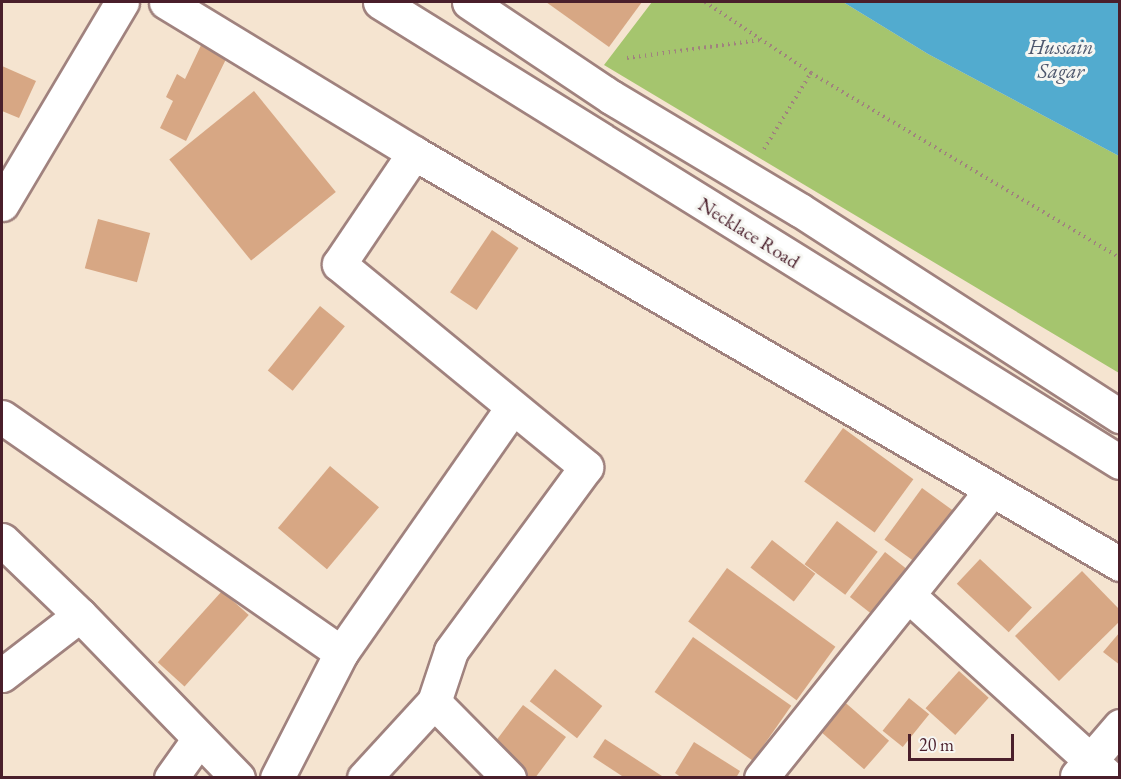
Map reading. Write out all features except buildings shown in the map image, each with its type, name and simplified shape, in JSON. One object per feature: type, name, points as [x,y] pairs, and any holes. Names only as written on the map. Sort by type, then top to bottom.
[{"type":"street","points":[[2,204],[122,2]]},
{"type":"street","points":[[166,2],[414,153],[990,492],[1119,564]]},
{"type":"street","name":"Necklace Road","points":[[380,2],[1119,462]]},
{"type":"street","points":[[469,2],[611,97],[746,178],[1119,416]]},
{"type":"street","points":[[364,777],[434,702],[451,651],[586,467],[339,264],[414,153]]},
{"type":"street","points":[[277,777],[341,653],[512,408]]},
{"type":"street","points":[[2,417],[341,653]]},
{"type":"street","points":[[762,777],[990,492]]},
{"type":"street","points":[[2,540],[81,615],[198,740],[238,777]]},
{"type":"street","points":[[909,596],[1093,772],[1119,726]]},
{"type":"street","points":[[2,675],[81,615]]},
{"type":"street","points":[[434,702],[508,777]]},
{"type":"street","points":[[171,777],[198,740]]},
{"type":"path","points":[[705,2],[811,73],[1119,258]]},
{"type":"path","points":[[627,58],[760,40]]},
{"type":"path","points":[[746,178],[811,73]]},
{"type":"green space","points":[[652,2],[843,2],[928,54],[1119,156],[1119,373],[604,65]]},
{"type":"water","name":"Hussain Sagar","points":[[843,2],[1119,2],[1119,156],[928,54]]}]
